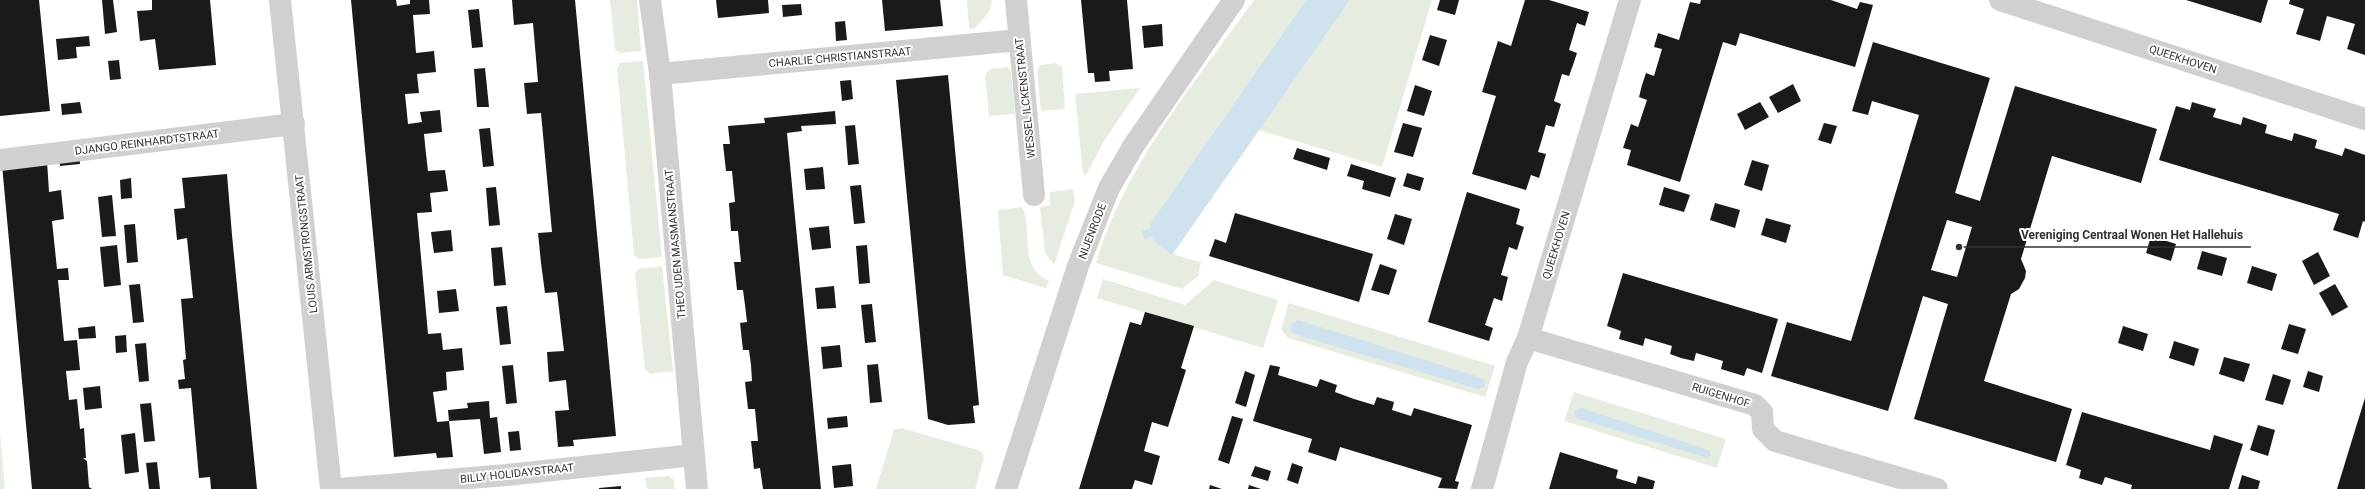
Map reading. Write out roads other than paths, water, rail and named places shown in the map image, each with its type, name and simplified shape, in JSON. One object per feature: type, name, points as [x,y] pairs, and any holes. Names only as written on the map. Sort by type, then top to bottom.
[{"type":"street","name":"LOUIS ARMSTRONGSTRAAT","points":[[280,0],[294,124],[330,489]]},
{"type":"street","name":"THEO UDEN MASMANSTRAAT","points":[[650,0],[660,74],[697,489]]},
{"type":"street","name":"WESSEL ILCKENSTRAAT","points":[[1016,0],[1034,196]]},
{"type":"street","name":"NIJENRODE","points":[[1006,489],[1078,266],[1109,188],[1134,145],[1234,0]]},
{"type":"street","name":"QUEEKHOVEN","points":[[1482,489],[1517,362],[1528,338],[1630,0]]},
{"type":"street","name":"QUEEKHOVEN","points":[[2013,2],[2365,119]]},
{"type":"street","name":"CHARLIE CHRISTIANSTRAAT","points":[[660,74],[1020,40]]},
{"type":"street","name":"DJANGO REINHARDTSTRAAT","points":[[0,160],[294,124]]},
{"type":"street","name":"RUIGENHOF","points":[[1528,338],[1755,405],[1762,412],[1763,429],[1775,441],[1937,489]]},
{"type":"street","name":"BILLY HOLIDAYSTRAAT","points":[[339,489],[507,475],[694,455]]},
{"type":"water","points":[[1306,0],[1350,0],[1172,255],[1156,243],[1153,236],[1145,239],[1142,231],[1151,228],[1150,224]]},
{"type":"water","points":[[1298,320],[1482,378],[1485,381],[1484,387],[1478,389],[1294,334],[1291,331],[1291,325]]},
{"type":"water","points":[[1581,408],[1709,450],[1711,456],[1708,458],[1576,418],[1574,411]]},
{"type":"place","name":"Vereniging Centraal Wonen Het Hallehuis","points":[[1959,247]]}]
